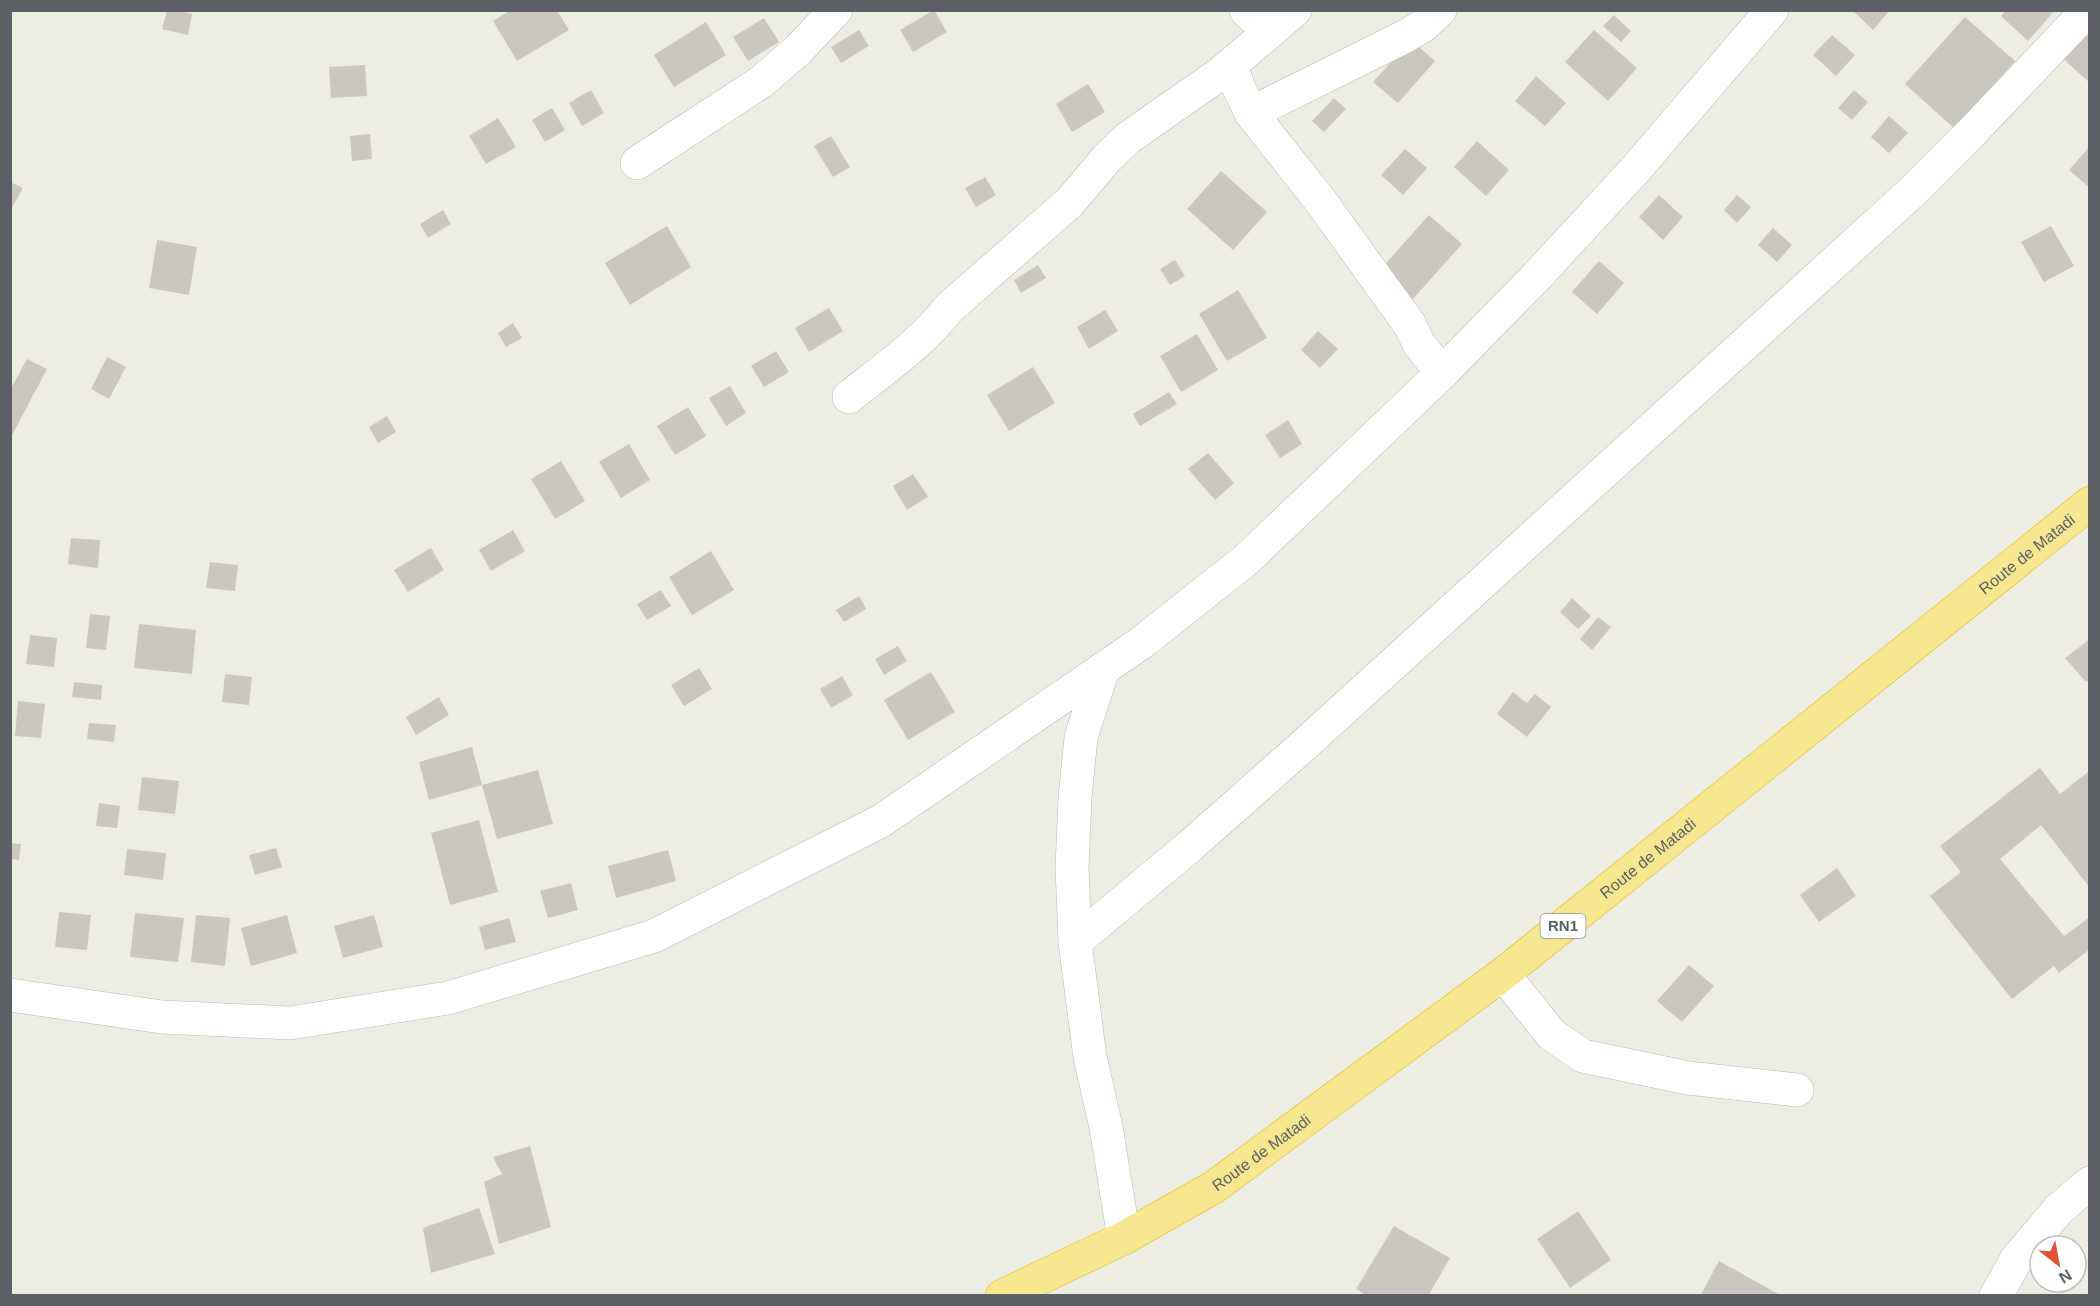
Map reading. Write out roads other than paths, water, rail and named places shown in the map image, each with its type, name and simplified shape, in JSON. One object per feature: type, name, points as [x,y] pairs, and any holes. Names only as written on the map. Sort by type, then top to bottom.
[{"type":"highway","name":"Route de Matadi","points":[[1002,1296],[1124,1238],[1214,1187],[1503,974],[2090,503]]},
{"type":"street","points":[[637,163],[761,82],[798,50],[836,10]]},
{"type":"street","points":[[849,397],[916,345],[949,308],[1070,202],[1107,158],[1128,138],[1232,64],[1258,21],[1295,10]]},
{"type":"street","points":[[1251,113],[1406,36],[1424,25],[1440,10]]},
{"type":"street","points":[[10,995],[162,1017],[290,1023],[448,998],[654,936],[881,821],[1141,643],[1247,559],[1442,374],[1537,276],[1635,170],[1772,10]]},
{"type":"street","points":[[1075,942],[1190,846],[1285,762],[1913,190],[1971,133],[2088,10]]},
{"type":"street","points":[[1232,64],[1238,86],[1251,113],[1319,199],[1410,325],[1419,344],[1442,374]]},
{"type":"street","points":[[1103,669],[1081,737],[1072,867],[1075,942],[1090,1057],[1106,1127],[1124,1238]]},
{"type":"street","points":[[1503,974],[1552,1035],[1583,1056],[1688,1078],[1797,1090]]},
{"type":"street","points":[[1996,1296],[2016,1260],[2059,1209],[2090,1183]]}]
